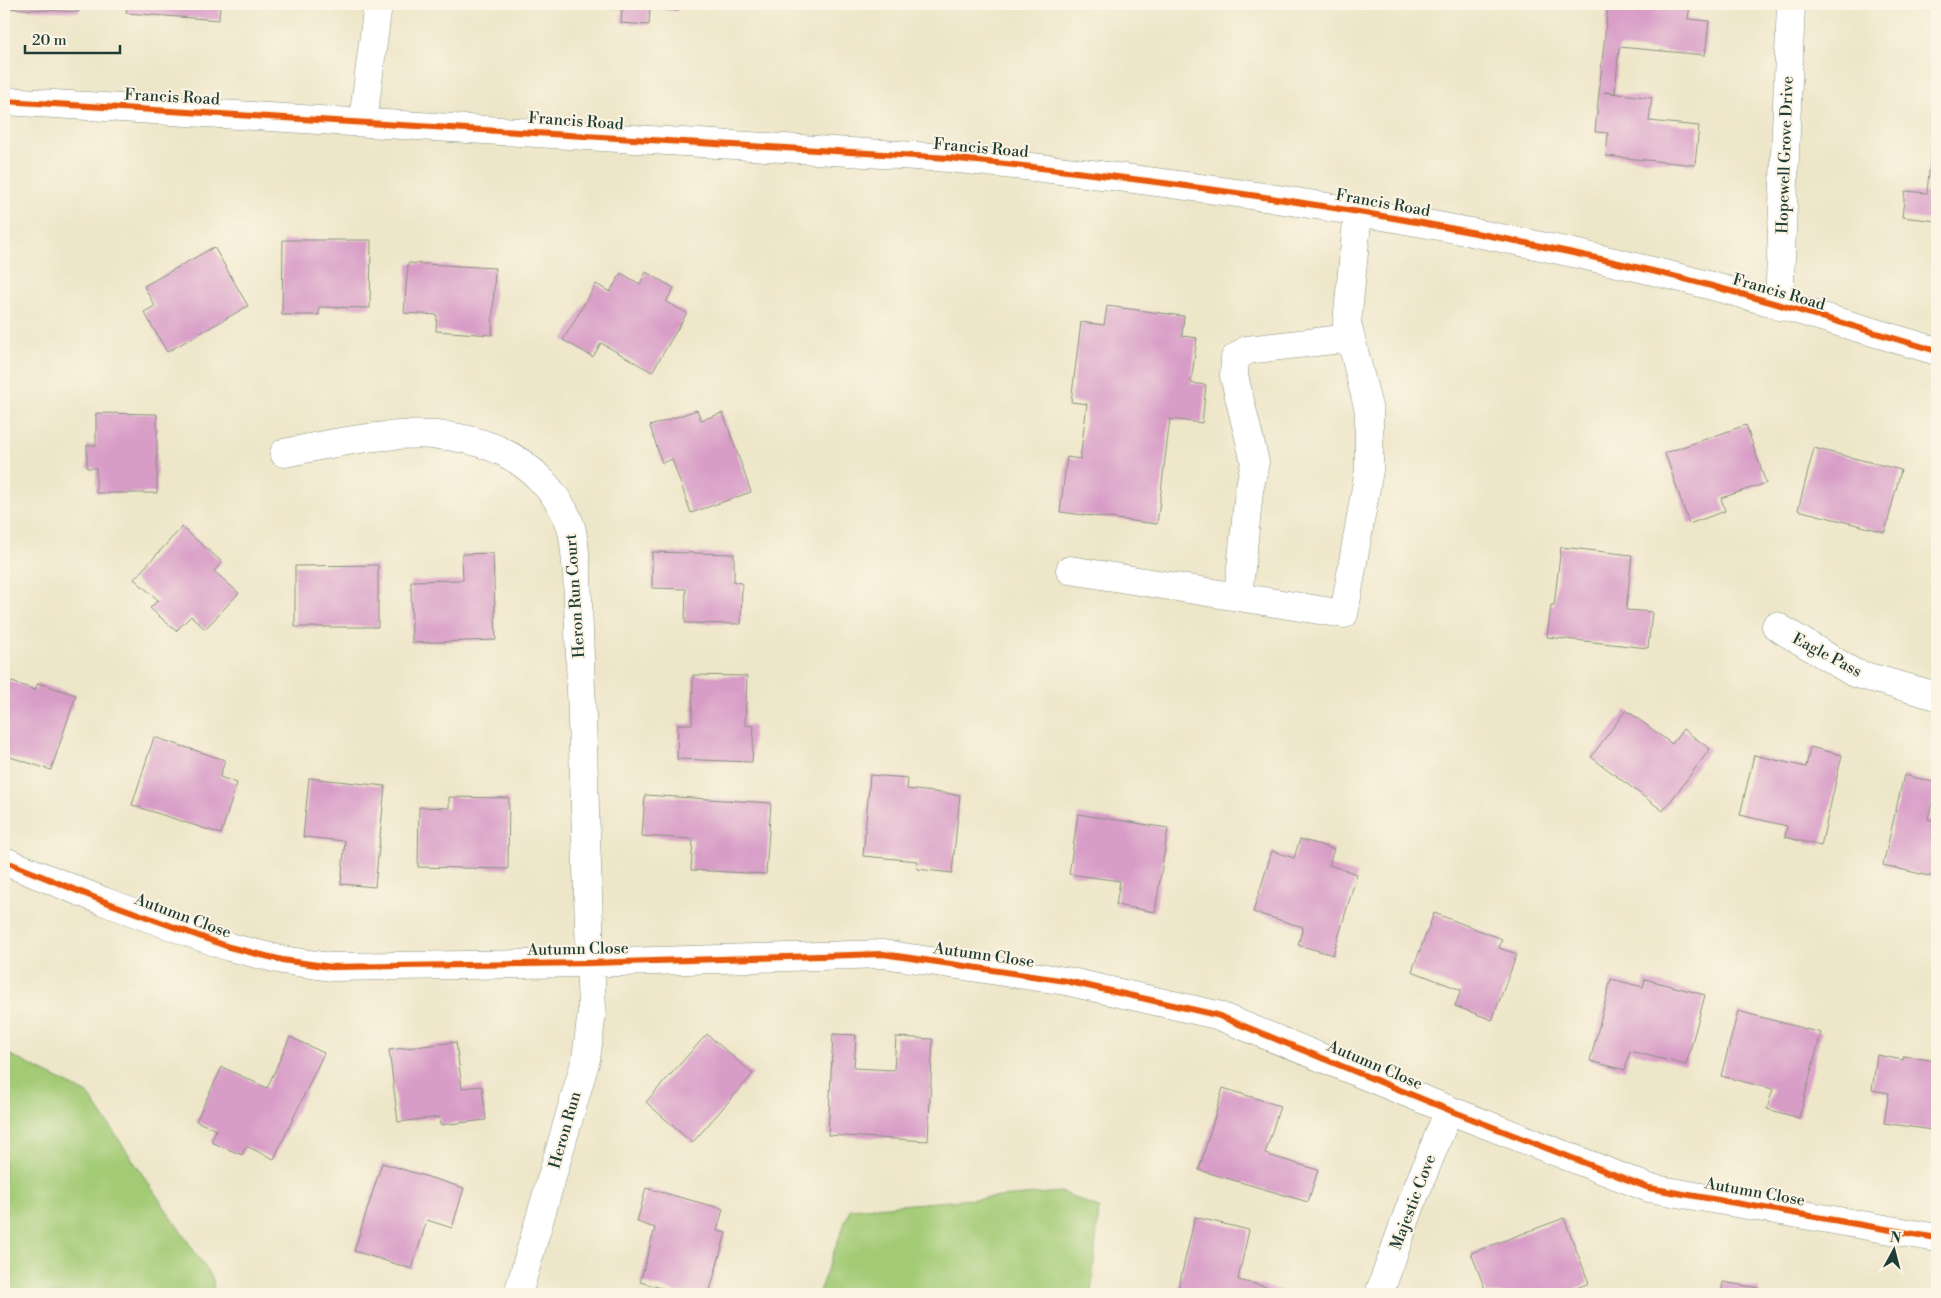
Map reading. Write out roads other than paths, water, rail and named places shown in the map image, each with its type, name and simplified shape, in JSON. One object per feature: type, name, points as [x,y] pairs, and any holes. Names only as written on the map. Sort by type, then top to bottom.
[{"type":"street","points":[[362,121],[378,4]]},
{"type":"street","name":"Hopewell Grove Drive","points":[[1779,306],[1791,4]]},
{"type":"street","name":"Francis Road","points":[[4,101],[362,121],[958,159],[1103,174],[1358,212],[1499,237],[1637,267],[1937,351]]},
{"type":"street","points":[[1070,570],[1344,614],[1369,470],[1369,411],[1347,323],[1358,212]]},
{"type":"street","points":[[1238,597],[1254,462],[1234,376],[1235,358],[1247,350],[1350,338]]},
{"type":"street","name":"Heron Run Court","points":[[284,453],[350,439],[442,434],[488,445],[528,466],[553,494],[571,526],[577,572],[589,963]]},
{"type":"street","name":"Eagle Pass","points":[[1776,626],[1854,673],[1937,696]]},
{"type":"street","name":"Autumn Close","points":[[4,861],[176,930],[229,947],[282,960],[331,967],[589,963],[883,954],[1066,981],[1217,1015],[1449,1110],[1649,1188],[1937,1238]]},
{"type":"street","name":"Heron Run","points":[[518,1294],[586,1059],[592,1012],[589,963]]},
{"type":"street","name":"Majestic Cove","points":[[1379,1294],[1413,1199],[1449,1110]]}]
